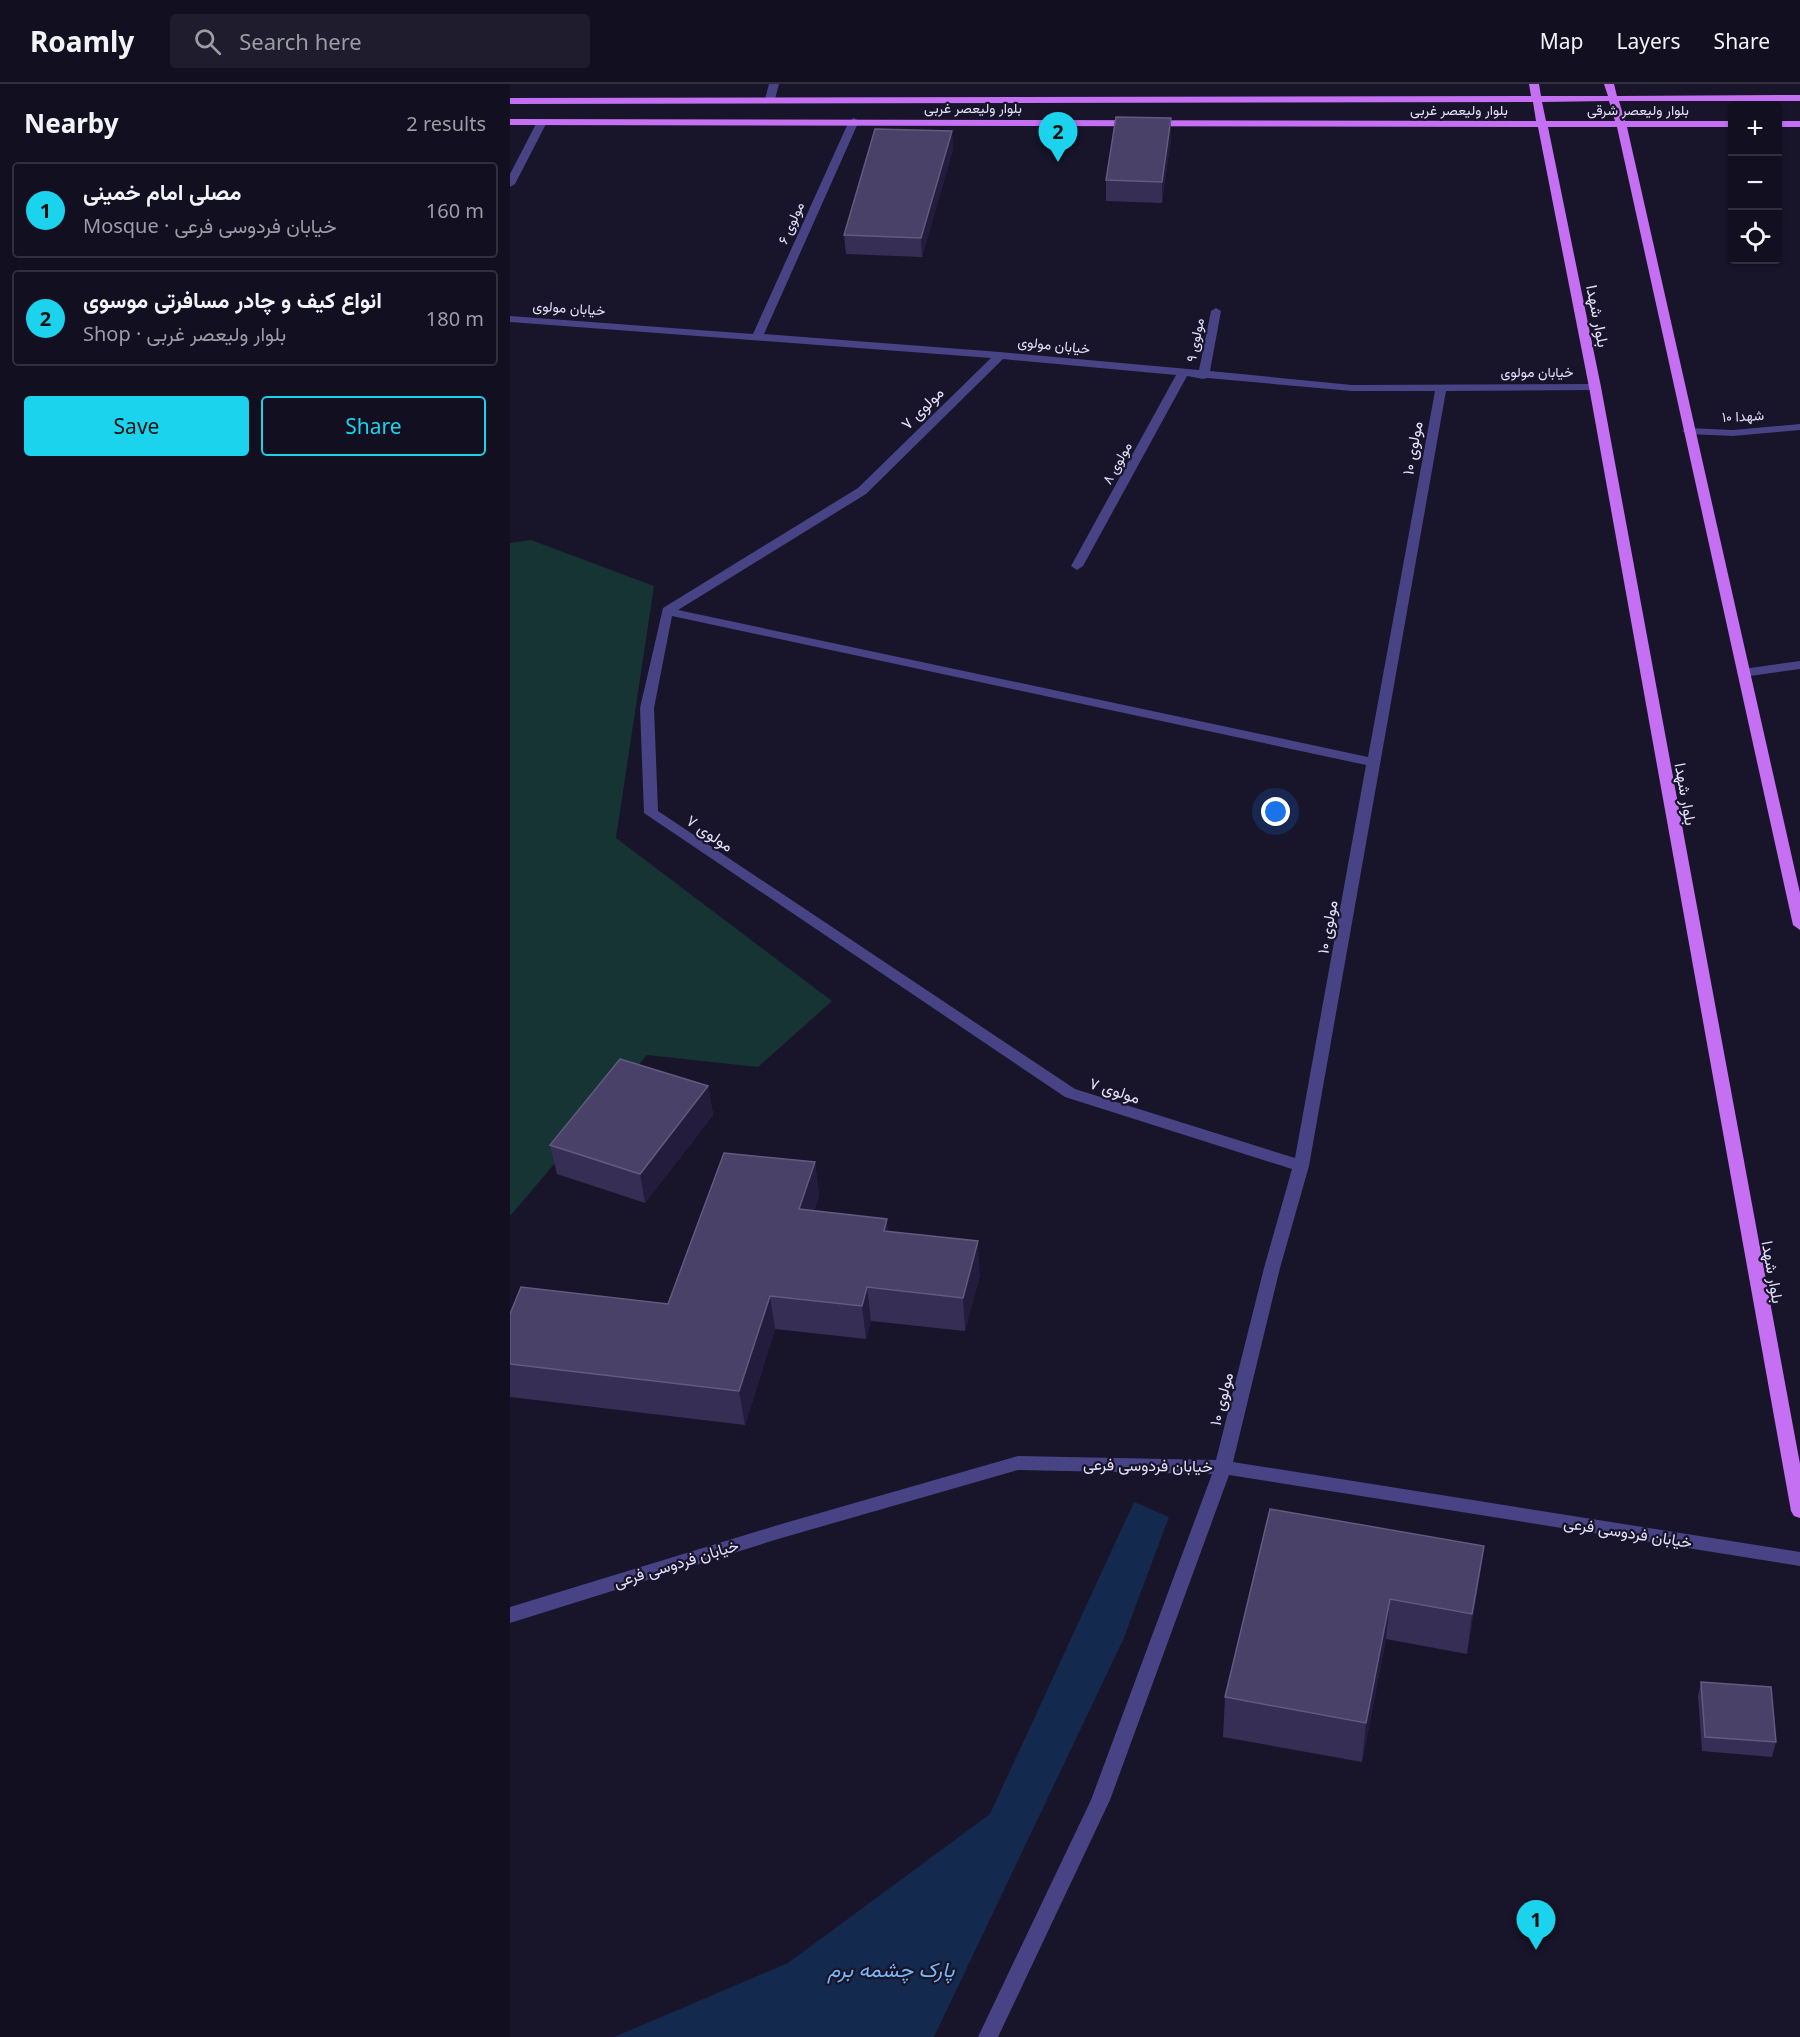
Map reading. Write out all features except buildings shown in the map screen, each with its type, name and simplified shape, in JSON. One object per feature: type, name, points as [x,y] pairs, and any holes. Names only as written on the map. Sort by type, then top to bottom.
[{"type":"main road","name":"بلوار شهدا","points":[[1534,84],[1595,387],[1800,1511]]},
{"type":"main road","points":[[1609,84],[1621,124],[1800,925]]},
{"type":"main road","name":"بلوار ولیعصر شرقی","points":[[1536,99],[1800,98]]},
{"type":"main road","name":"بلوار ولیعصر غربی","points":[[510,101],[1536,99]]},
{"type":"main road","name":"بلوار ولیعصر غربی","points":[[510,122],[1543,123]]},
{"type":"main road","name":"بلوار ولیعصر شرقی","points":[[1543,123],[1728,124]]},
{"type":"main road","points":[[1782,124],[1800,124]]},
{"type":"street","points":[[770,99],[774,84]]},
{"type":"street","name":"مولوی ۶","points":[[757,337],[854,121]]},
{"type":"street","points":[[510,184],[542,122]]},
{"type":"street","name":"مولوی ۹","points":[[1203,376],[1216,310]]},
{"type":"street","name":"خیابان مولوی","points":[[510,319],[1000,355],[1203,376],[1352,388],[1595,387]]},
{"type":"street","name":"مولوی ۷","points":[[1000,355],[862,491],[667,611],[647,708],[651,813],[1070,1093],[1301,1166]]},
{"type":"street","name":"مولوی ۸","points":[[1077,566],[1182,374]]},
{"type":"street","name":"مولوی ۱۰","points":[[988,2037],[1100,1800],[1222,1467],[1272,1268],[1301,1166],[1376,763],[1441,388]]},
{"type":"street","name":"شهدا ۱۰","points":[[1688,431],[1733,433],[1800,427]]},
{"type":"street","points":[[667,611],[1376,763]]},
{"type":"street","points":[[1743,674],[1800,664]]},
{"type":"street","name":"خیابان فردوسی فرعی","points":[[510,1615],[778,1532],[1018,1463],[1222,1467],[1800,1559]]},
{"type":"green space","points":[[531,540],[654,586],[616,838],[832,1001],[758,1067],[647,1055],[510,1216],[510,543]]},
{"type":"water","name":"پارک چشمه برم","points":[[1134,1502],[1169,1517],[1123,1640],[934,2037],[614,2037],[788,1963],[990,1814]]},
{"type":"place","name":"انواع کیف و چادر مسافرتی موسوی","points":[[1058,162]]},
{"type":"place","name":"مصلی امام خمینی","points":[[1536,1950]]}]
